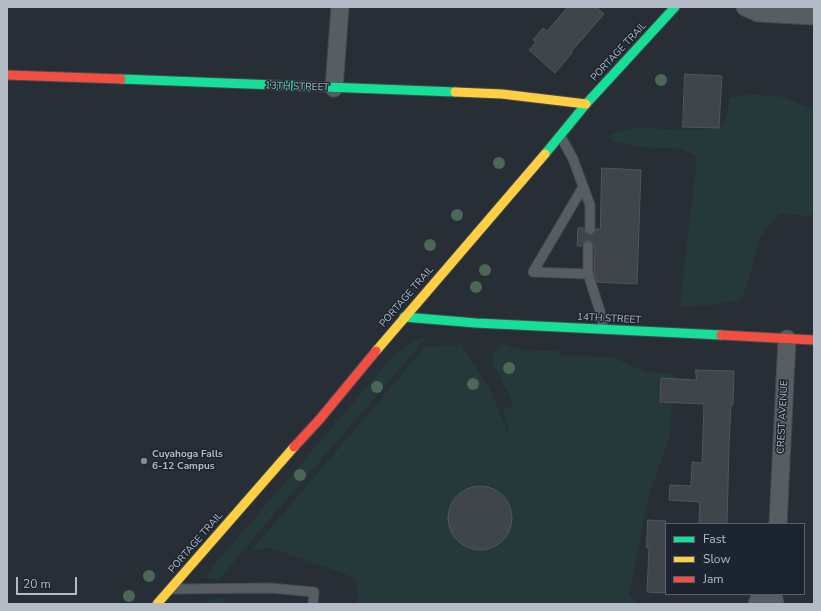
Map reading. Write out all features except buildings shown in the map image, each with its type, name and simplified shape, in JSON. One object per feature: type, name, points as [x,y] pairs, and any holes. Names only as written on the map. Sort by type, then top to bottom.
[{"type":"street","points":[[334,88],[340,7]]},
{"type":"street","name":"PORTAGE TRAIL","points":[[157,604],[319,420],[349,382],[532,170],[586,104],[675,7]]},
{"type":"street","points":[[745,7],[758,13],[814,16]]},
{"type":"street","name":"13TH STREET","points":[[7,75],[502,94],[586,104]]},
{"type":"street","name":"14TH STREET","points":[[404,317],[604,330],[814,340]]},
{"type":"street","name":"CREST AVENUE","points":[[778,523],[787,339]]},
{"type":"lane","points":[[560,135],[573,160],[590,205],[590,229]]},
{"type":"lane","points":[[583,188],[533,272],[588,274]]},
{"type":"lane","points":[[588,246],[588,274],[600,311],[604,330]]},
{"type":"lane","points":[[170,589],[270,588],[314,592],[313,604]]},
{"type":"shaded area","points":[[748,94],[784,97],[814,110],[814,213],[808,216],[781,214],[772,222],[760,237],[742,299],[711,305],[680,306],[697,157],[682,149],[641,147],[613,142],[608,136],[623,130],[638,128],[697,130],[718,128],[723,125],[726,120],[730,99]]},
{"type":"shaded area","points":[[427,337],[219,580],[204,577],[387,363],[400,350],[410,343]]},
{"type":"shaded area","points":[[461,344],[489,387],[510,438],[503,409],[514,405],[492,362],[494,351],[504,344],[519,350],[559,351],[559,356],[612,357],[646,372],[675,374],[669,438],[649,495],[629,594],[638,604],[358,604],[357,580],[345,574],[271,548],[252,550],[425,347],[454,346]]},
{"type":"shaded area","points":[[211,598],[226,599],[225,604],[206,604]]},
{"type":"traffic: fast","points":[[545,154],[586,104],[675,7]]},
{"type":"traffic: fast","points":[[121,79],[455,92]]},
{"type":"traffic: fast","points":[[404,317],[476,323],[721,335]]},
{"type":"traffic: slow","points":[[455,92],[502,94],[586,104]]},
{"type":"traffic: slow","points":[[376,351],[545,154]]},
{"type":"traffic: slow","points":[[157,604],[294,447]]},
{"type":"traffic: jam","points":[[7,75],[121,79]]},
{"type":"traffic: jam","points":[[721,335],[814,340]]},
{"type":"traffic: jam","points":[[294,447],[319,420],[376,351]]},
{"type":"place","name":"Cuyahoga Falls 6-12 Campus","points":[[144,461]]}]
